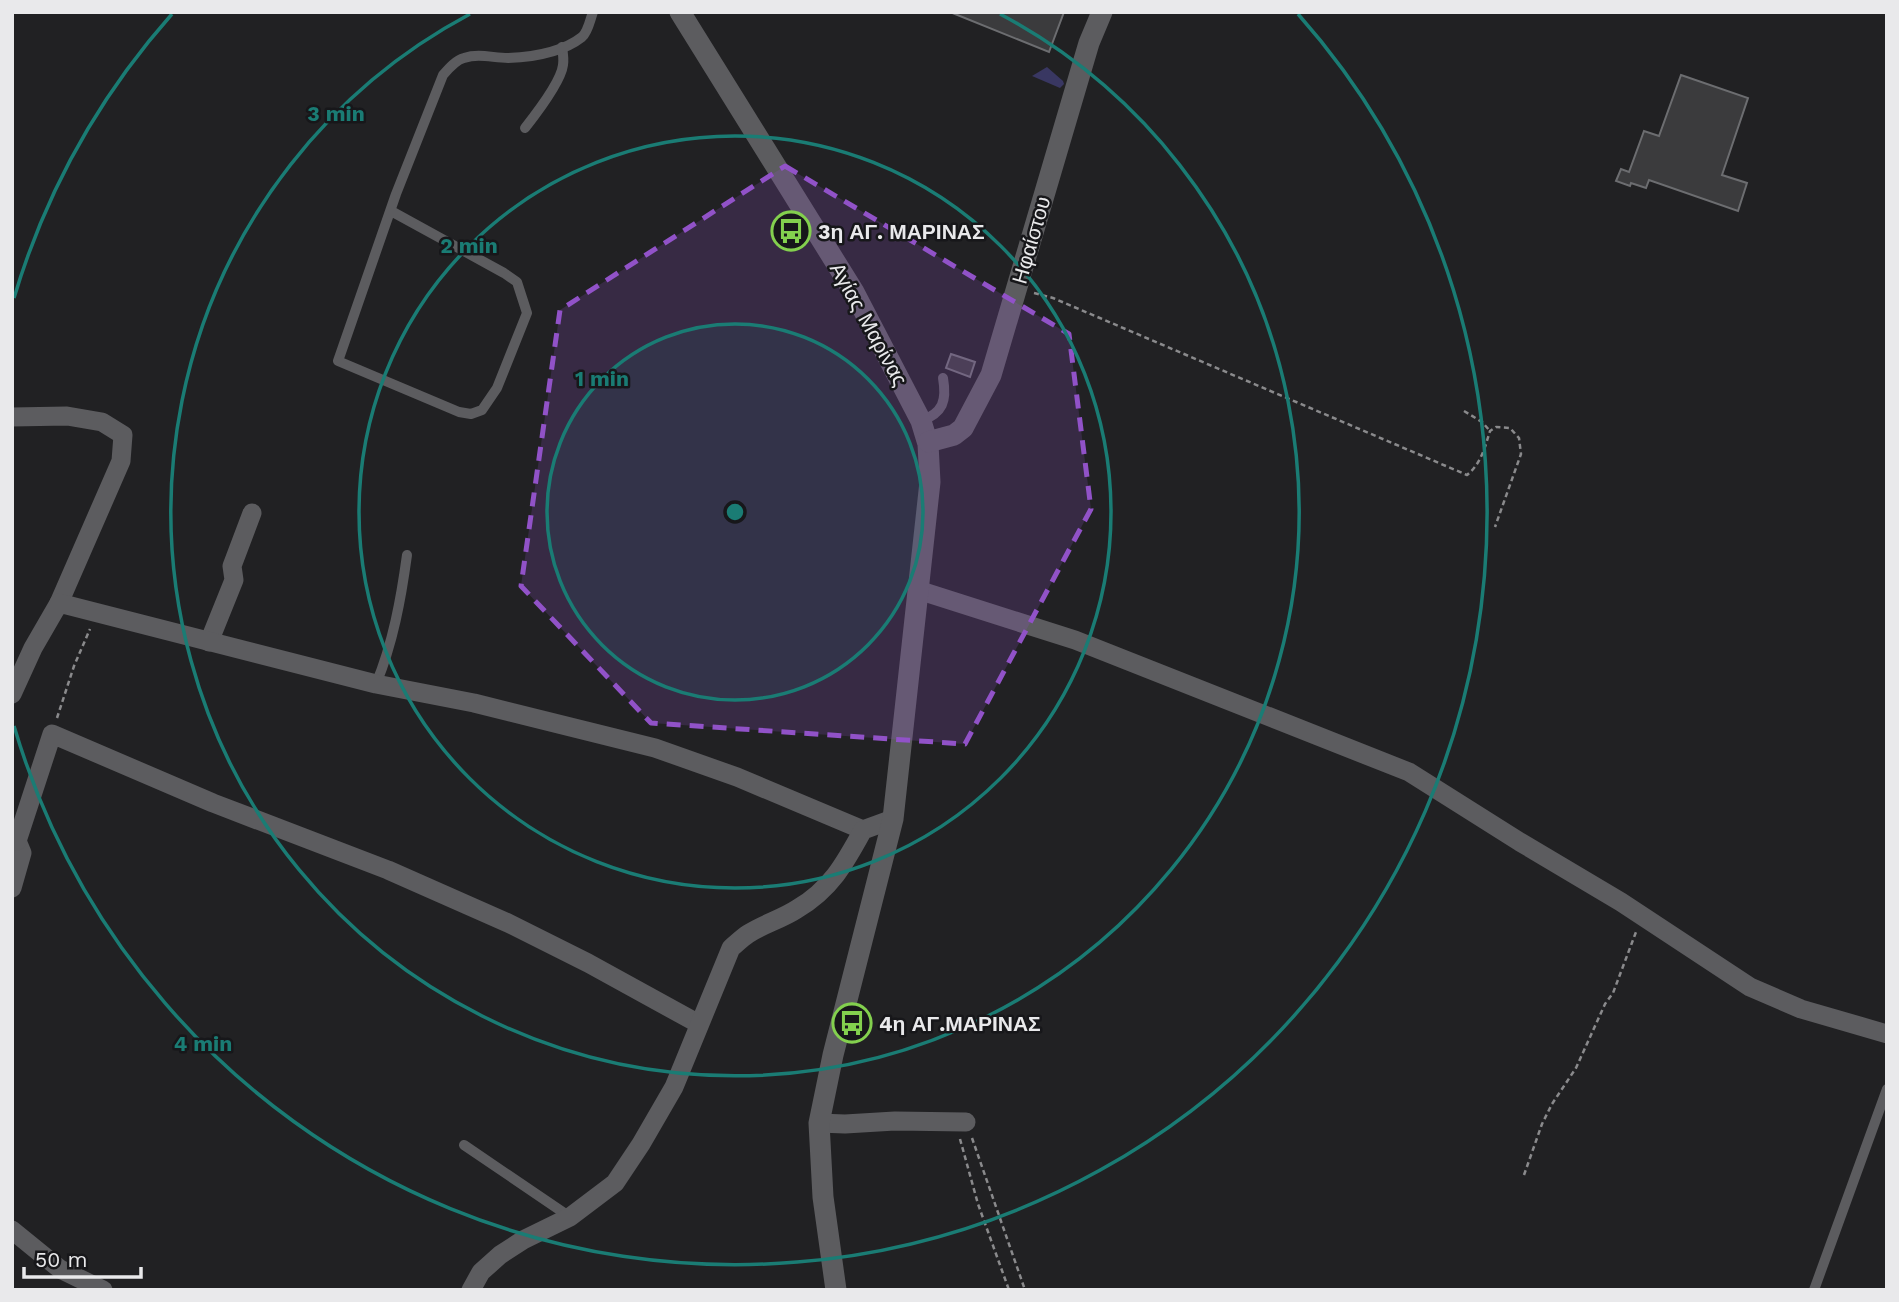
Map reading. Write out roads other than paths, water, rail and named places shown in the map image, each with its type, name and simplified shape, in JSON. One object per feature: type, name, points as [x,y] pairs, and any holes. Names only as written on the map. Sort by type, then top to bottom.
[{"type":"main road","name":"Αγίας Μαρίνας","points":[[680,12],[854,292],[921,421],[928,442],[930,482],[893,819],[833,1055],[819,1124],[824,1197],[836,1290]]},
{"type":"main road","name":"Ηφαίστου","points":[[928,442],[954,435],[961,429],[994,367],[1089,43],[1102,12]]},
{"type":"street","points":[[12,417],[67,416],[102,422],[123,435],[121,461],[59,603],[33,648],[12,694]]},
{"type":"street","points":[[209,642],[234,580],[232,566],[252,513]]},
{"type":"street","points":[[918,590],[1076,640],[1409,772],[1642,916],[1750,987],[1801,1009],[1887,1034]]},
{"type":"street","points":[[59,603],[376,684],[474,703],[655,748],[737,777],[863,830]]},
{"type":"street","points":[[12,888],[22,853],[15,839],[52,734],[213,803],[388,870],[496,917],[588,963],[699,1024]]},
{"type":"street","points":[[471,1290],[481,1272],[500,1255],[523,1240],[570,1217],[615,1183],[674,1087],[731,948],[749,933],[777,921],[819,894],[842,868],[863,830],[893,819]]},
{"type":"street","points":[[819,1124],[961,1122]]},
{"type":"street","points":[[12,1230],[60,1269],[103,1290]]},
{"type":"lane","points":[[391,211],[517,282],[527,313],[497,388],[482,410],[471,414],[459,412],[338,361],[396,194],[443,75],[462,58],[479,55],[506,58],[537,55],[562,47],[584,35],[593,12]]},
{"type":"lane","points":[[525,128],[560,74],[564,64],[562,47]]},
{"type":"lane","points":[[921,421],[939,412],[944,399],[943,378]]},
{"type":"lane","points":[[376,684],[394,630],[407,555]]},
{"type":"lane","points":[[1814,1290],[1887,1089]]},
{"type":"lane","points":[[464,1144],[570,1217]]},
{"type":"place","name":"3η ΑΓ. ΜΑΡΙΝΑΣ","points":[[791,231]]},
{"type":"place","name":"4η ΑΓ.ΜΑΡΙΝΑΣ","points":[[852,1023]]}]
